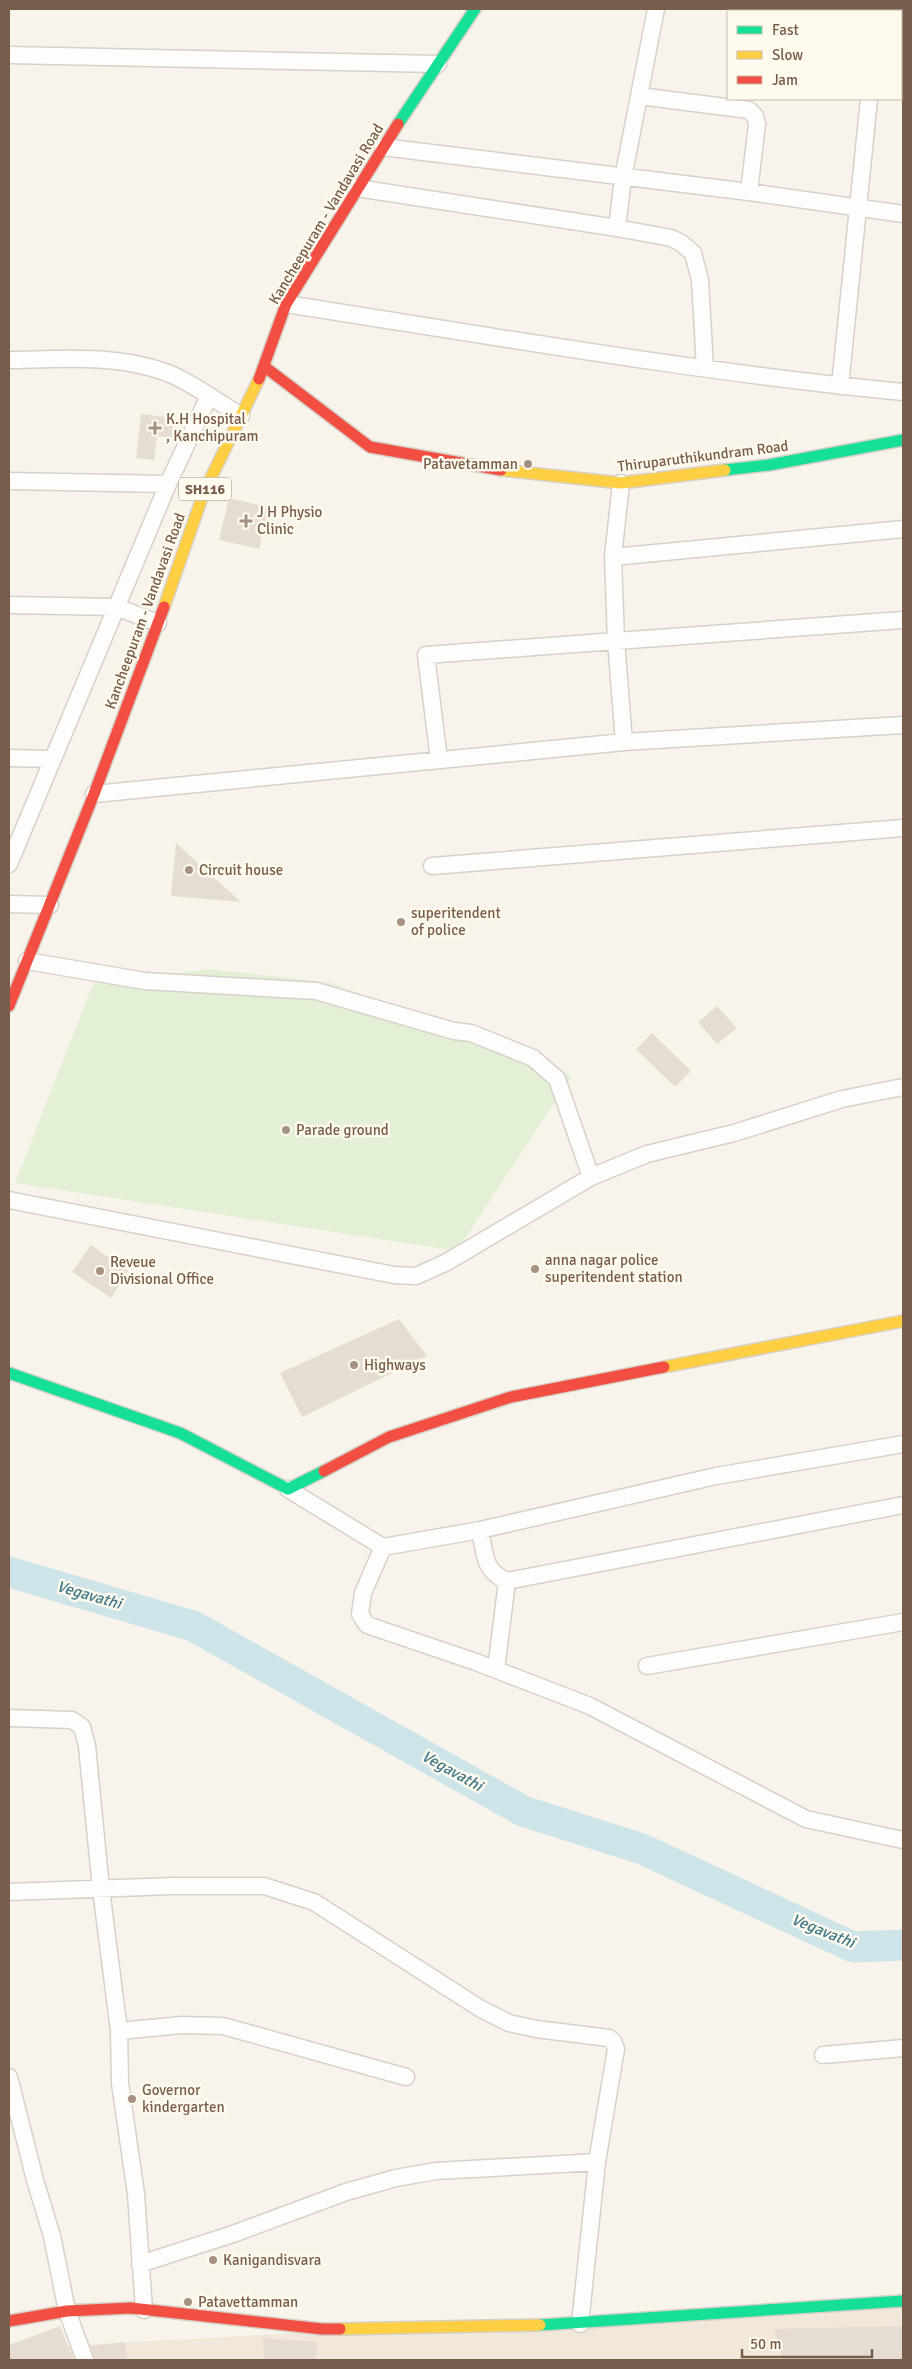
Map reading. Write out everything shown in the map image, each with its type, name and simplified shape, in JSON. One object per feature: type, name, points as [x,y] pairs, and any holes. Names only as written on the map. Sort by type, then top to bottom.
[{"type":"main road","name":"Kancheepuram - Vandavasi Road","points":[[9,1006],[94,794],[158,623],[204,492],[265,367],[286,304],[383,147],[474,9]]},
{"type":"main road","name":"Thiruparuthikundram Road","points":[[265,367],[370,447],[504,472],[621,483],[769,466],[903,440]]},
{"type":"main road","points":[[9,1374],[180,1433],[288,1489],[389,1437],[511,1397],[903,1321]]},
{"type":"main road","points":[[9,2321],[68,2311],[131,2308],[322,2329],[580,2324],[903,2300]]},
{"type":"street","points":[[616,228],[623,178],[656,9]]},
{"type":"street","points":[[824,9],[836,10]]},
{"type":"street","points":[[9,55],[438,64]]},
{"type":"street","points":[[639,96],[749,110],[755,116],[758,124],[749,192]]},
{"type":"street","points":[[840,386],[869,100]]},
{"type":"street","points":[[383,147],[749,192],[903,214]]},
{"type":"street","points":[[357,188],[616,228],[670,238],[680,243],[693,254],[700,280],[705,368]]},
{"type":"street","points":[[286,304],[705,368],[840,386],[903,392]]},
{"type":"street","points":[[9,360],[86,359],[131,363],[166,372],[241,416]]},
{"type":"street","points":[[9,864],[51,759],[168,484],[208,396]]},
{"type":"street","points":[[9,481],[168,484]]},
{"type":"street","points":[[621,483],[613,557],[616,641],[624,742]]},
{"type":"street","points":[[613,557],[903,529]]},
{"type":"street","points":[[9,605],[116,607],[158,623]]},
{"type":"street","points":[[439,760],[426,655],[903,620]]},
{"type":"street","points":[[94,794],[624,742],[903,725]]},
{"type":"street","points":[[9,758],[51,759]]},
{"type":"street","points":[[432,866],[903,828]]},
{"type":"street","points":[[9,904],[50,905]]},
{"type":"street","points":[[27,961],[145,982],[316,992],[454,1031],[470,1033],[533,1058],[557,1079],[591,1177]]},
{"type":"street","points":[[9,1200],[384,1273],[416,1276],[447,1262],[591,1177],[647,1154],[734,1132],[842,1099],[903,1087]]},
{"type":"street","points":[[288,1489],[383,1547],[480,1530],[716,1476],[903,1444]]},
{"type":"street","points":[[480,1530],[486,1563],[497,1576],[507,1581],[903,1505]]},
{"type":"street","points":[[383,1547],[363,1593],[360,1614],[367,1625],[496,1670],[590,1706],[806,1819],[903,1840]]},
{"type":"street","points":[[496,1670],[507,1581]]},
{"type":"street","points":[[648,1666],[903,1622]]},
{"type":"street","points":[[9,1718],[72,1720],[82,1727],[87,1746],[101,1889],[119,2031],[120,2083],[136,2194],[144,2310]]},
{"type":"street","points":[[9,1892],[173,1886],[264,1886],[314,1902],[481,2009],[509,2023],[536,2029],[609,2038],[613,2041],[616,2049],[597,2162],[580,2324]]},
{"type":"street","points":[[119,2031],[182,2025],[223,2026],[406,2077]]},
{"type":"street","points":[[823,2055],[903,2048]]},
{"type":"street","points":[[9,2081],[52,2236],[68,2311],[85,2360]]},
{"type":"street","points":[[140,2264],[233,2234],[346,2192],[396,2178],[436,2171],[597,2162]]},
{"type":"shaded area","points":[[903,2299],[903,2360],[9,2360],[9,2349]]},
{"type":"green space","name":"Parade ground","points":[[209,969],[332,983],[572,1076],[457,1251],[15,1183],[93,984]]},
{"type":"building","points":[[141,414],[174,418],[172,438],[157,436],[154,460],[136,458]]},
{"type":"building","points":[[229,498],[268,507],[259,549],[219,540]]},
{"type":"building","name":"Circuit house","points":[[176,843],[241,902],[171,896]]},
{"type":"building","points":[[717,1006],[737,1028],[717,1044],[698,1022]]},
{"type":"building","points":[[652,1033],[691,1071],[675,1087],[636,1049]]},
{"type":"building","name":"Reveue Divisional Office","points":[[91,1245],[128,1271],[111,1298],[72,1272]]},
{"type":"building","name":"Highways","points":[[399,1319],[427,1356],[302,1417],[280,1373]]},
{"type":"building","points":[[60,2326],[74,2360],[9,2360],[9,2345]]},
{"type":"building","points":[[903,2326],[903,2360],[783,2360],[774,2329]]},
{"type":"building","points":[[263,2338],[317,2342],[316,2360],[264,2360]]},
{"type":"building","points":[[125,2342],[127,2360],[95,2360],[91,2346]]},
{"type":"waterway","name":"Vegavathi","points":[[9,1572],[193,1626],[523,1811],[642,1849],[853,1947],[903,1945]]},
{"type":"traffic: fast","points":[[398,124],[475,9]]},
{"type":"traffic: fast","points":[[725,470],[769,465],[903,440]]},
{"type":"traffic: fast","points":[[9,1373],[180,1433],[288,1489],[324,1471]]},
{"type":"traffic: fast","points":[[540,2325],[903,2301]]},
{"type":"traffic: slow","points":[[164,607],[204,492],[259,379]]},
{"type":"traffic: slow","points":[[501,470],[621,483],[725,470]]},
{"type":"traffic: slow","points":[[664,1367],[903,1321]]},
{"type":"traffic: slow","points":[[340,2329],[540,2325]]},
{"type":"traffic: jam","points":[[259,379],[286,304],[398,124]]},
{"type":"traffic: jam","points":[[265,367],[370,447],[501,470]]},
{"type":"traffic: jam","points":[[9,1006],[94,794],[164,607]]},
{"type":"traffic: jam","points":[[324,1471],[389,1437],[511,1397],[664,1367]]},
{"type":"traffic: jam","points":[[9,2321],[67,2311],[131,2308],[322,2329],[340,2329]]},
{"type":"place","name":"K.H Hospital , Kanchipuram","points":[[155,428]]},
{"type":"place","name":"Patavetamman","points":[[528,464]]},
{"type":"place","name":"J H Physio Clinic","points":[[246,521]]},
{"type":"place","name":"Circuit house","points":[[189,870]]},
{"type":"place","name":"superitendent of police","points":[[401,922]]},
{"type":"place","name":"Parade ground","points":[[286,1130]]},
{"type":"place","name":"anna nagar police superitendent station","points":[[535,1269]]},
{"type":"place","name":"Reveue Divisional Office","points":[[100,1271]]},
{"type":"place","name":"Highways","points":[[354,1365]]},
{"type":"place","name":"Governor kindergarten","points":[[132,2099]]},
{"type":"place","name":"Kanigandisvara","points":[[213,2260]]},
{"type":"place","name":"Patavettamman","points":[[188,2302]]}]
